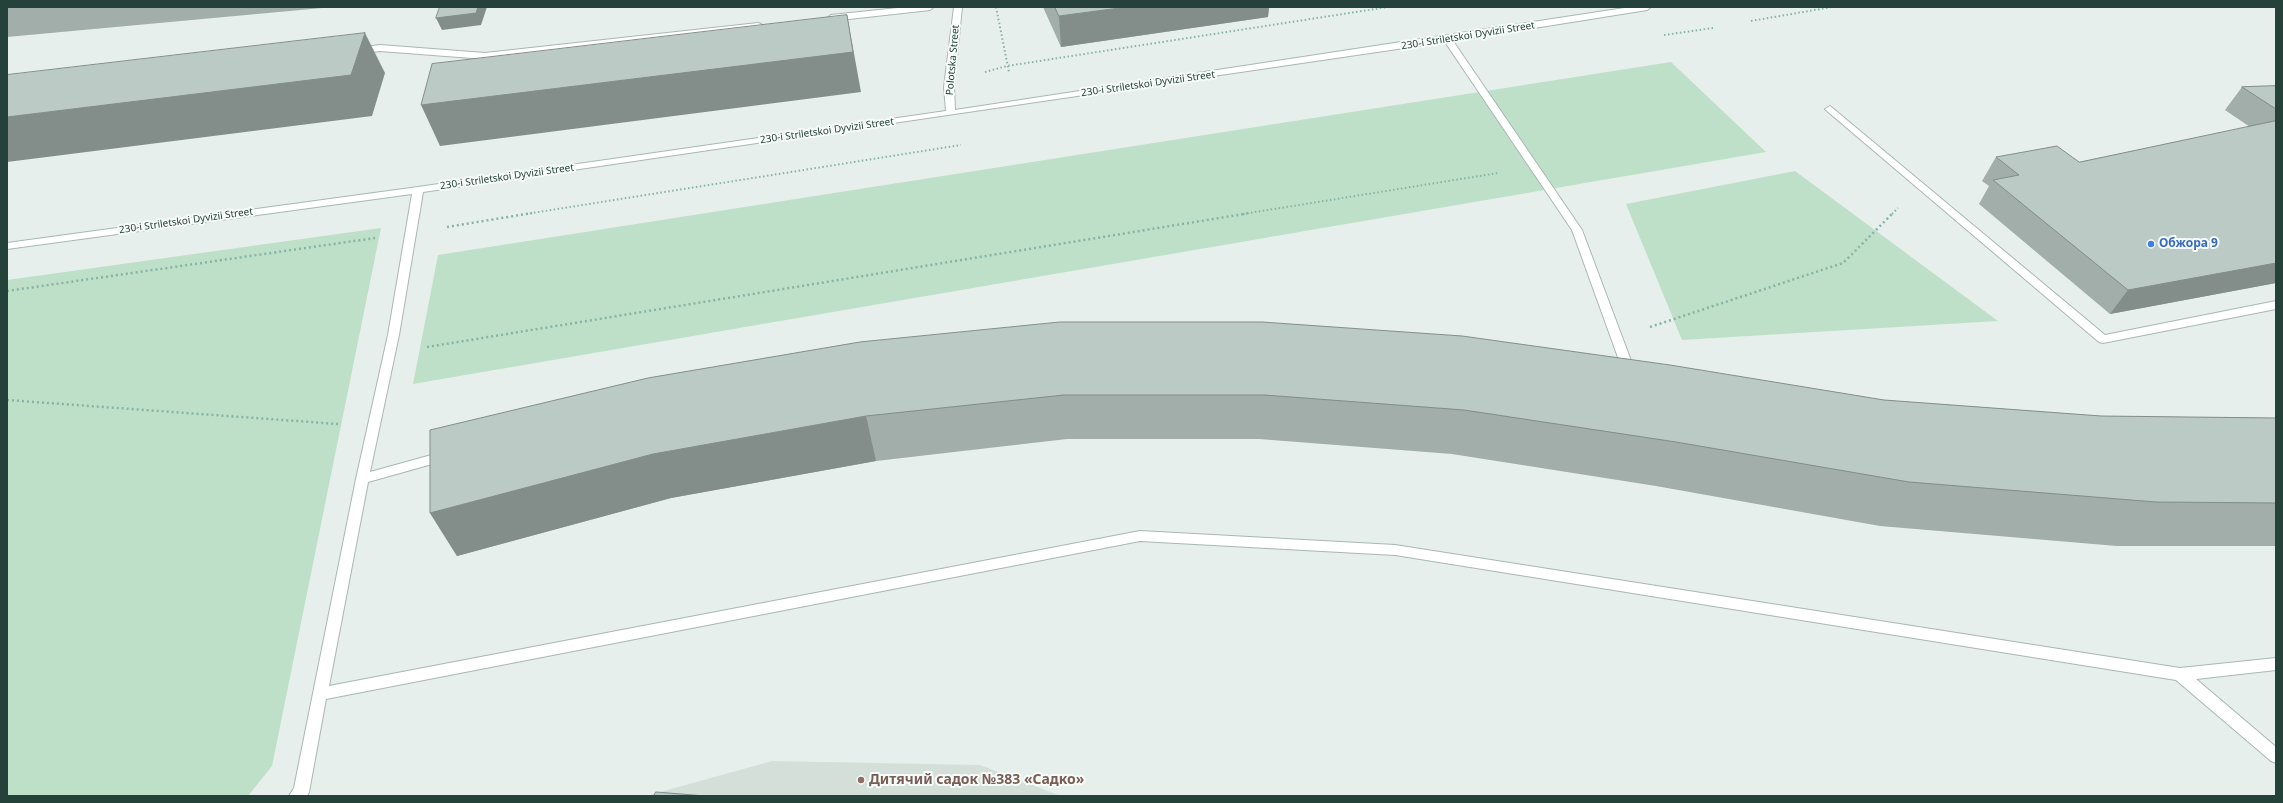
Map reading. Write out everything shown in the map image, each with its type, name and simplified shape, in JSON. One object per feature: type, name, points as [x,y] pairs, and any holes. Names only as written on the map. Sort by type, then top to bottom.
[{"type":"street","points":[[818,19],[930,7]]},
{"type":"street","name":"Polotska Street","points":[[951,113],[949,87],[958,7]]},
{"type":"street","name":"230-i Striletskoi Dyvizii Street","points":[[7,246],[418,190],[951,113],[1447,39],[1647,7]]},
{"type":"street","points":[[348,52],[380,48],[485,56],[771,25]]},
{"type":"street","points":[[1447,39],[1577,230],[1634,385],[1626,384]]},
{"type":"street","points":[[1830,109],[2104,339],[2276,304]]},
{"type":"street","points":[[297,796],[301,792],[362,479],[375,427],[412,232],[418,190]]},
{"type":"street","points":[[362,479],[461,452]]},
{"type":"street","points":[[319,694],[1140,536],[1396,550],[2180,674],[2276,664]]},
{"type":"street","points":[[2180,674],[2276,756]]},
{"type":"path","points":[[1284,23],[1388,7]]},
{"type":"path","points":[[1751,21],[1832,7]]},
{"type":"path","points":[[1658,36],[1713,28]]},
{"type":"path","points":[[7,291],[412,232],[964,144]]},
{"type":"path","points":[[389,353],[1534,167]]},
{"type":"path","points":[[1617,338],[1843,262],[1921,185]]},
{"type":"path","points":[[7,400],[375,427]]},
{"type":"shaded area","name":"Дитячий садок №383 «Садко»","points":[[772,761],[980,765],[1061,796],[646,796]]},
{"type":"green space","points":[[1671,62],[1766,152],[413,384],[438,255]]},
{"type":"green space","points":[[1795,171],[1998,321],[1682,340],[1626,204]]},
{"type":"green space","points":[[381,228],[272,766],[248,796],[7,796],[7,280]]},
{"type":"building","points":[[440,7],[478,7],[476,13],[436,18]]},
{"type":"building","points":[[1055,7],[1127,7],[1059,16]]},
{"type":"building","points":[[847,15],[853,52],[421,105],[432,64]]},
{"type":"building","points":[[365,33],[351,75],[7,117],[7,75]]},
{"type":"building","points":[[2276,86],[2276,109],[2242,87]]},
{"type":"building","name":"Обжора 9","points":[[2276,121],[2276,263],[2128,290],[1993,180],[2019,175],[1996,157],[2057,146],[2079,162]]},
{"type":"building","points":[[1060,322],[1262,322],[1462,336],[1670,365],[1884,400],[2101,416],[2276,418],[2276,503],[2156,502],[1909,482],[1676,442],[1464,410],[1264,395],[1064,395],[866,416],[653,454],[430,513],[430,430],[648,378],[860,342]]},
{"type":"building","points":[[656,792],[705,796],[654,796]]},
{"type":"place","name":"Обжора 9","points":[[2151,244]]},
{"type":"place","name":"Дитячий садок №383 «Садко»","points":[[861,780]]}]
